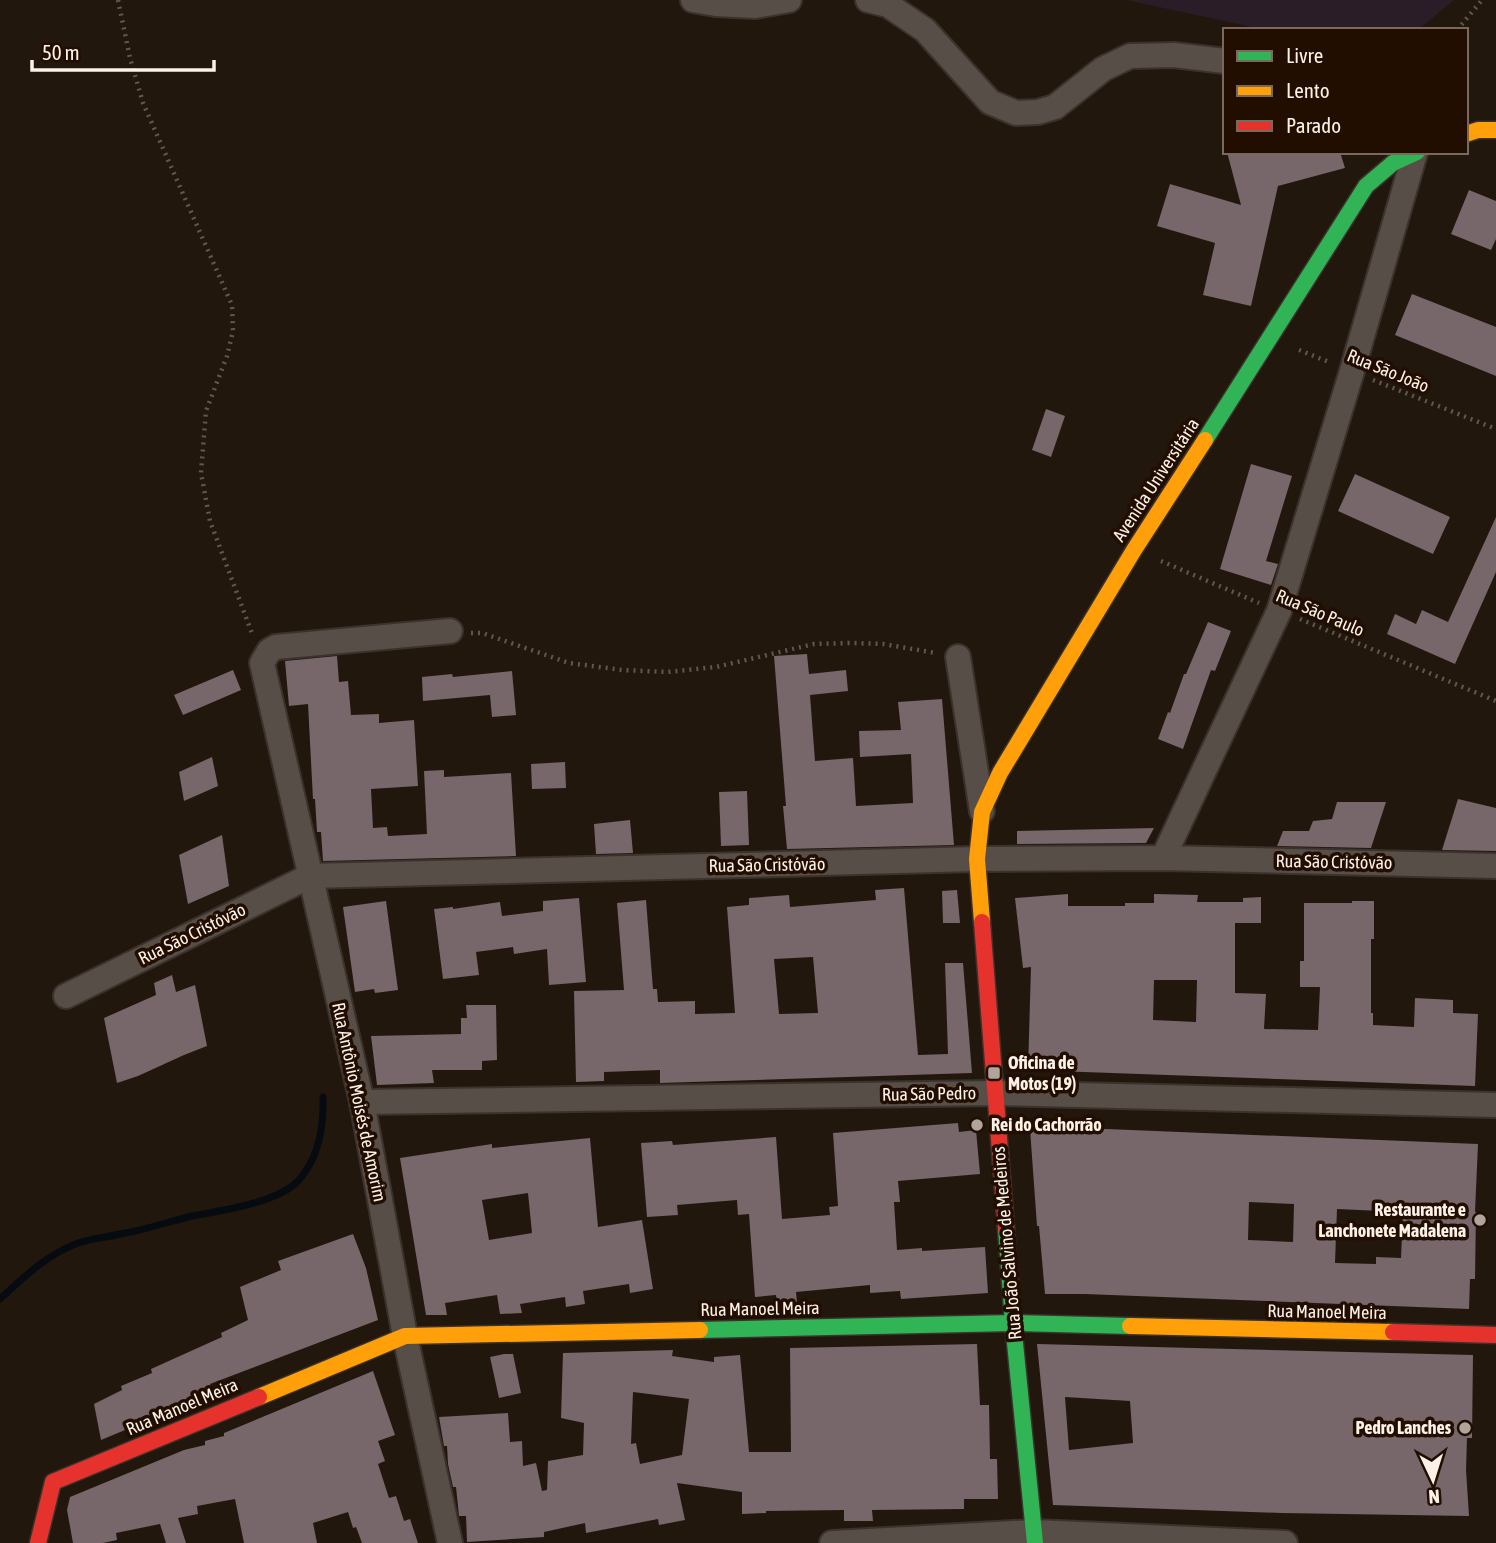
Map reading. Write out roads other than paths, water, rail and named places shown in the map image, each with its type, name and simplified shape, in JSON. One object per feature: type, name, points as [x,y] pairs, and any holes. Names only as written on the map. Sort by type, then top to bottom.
[{"type":"street","points":[[693,0],[716,5],[755,6],[789,0]]},
{"type":"street","points":[[868,0],[888,5],[925,30],[990,102],[1016,113],[1038,112],[1055,107],[1103,69],[1130,56],[1174,55],[1223,61]]},
{"type":"street","name":"Avenida Universitária","points":[[976,859],[982,812],[1000,773],[1134,550],[1366,186],[1393,163],[1414,154]]},
{"type":"street","points":[[1163,858],[1279,611],[1416,154]]},
{"type":"street","name":"Rua Antônio Moisés de Amorim","points":[[450,631],[276,648],[269,651],[262,663],[362,1102],[405,1336],[450,1543]]},
{"type":"street","points":[[958,657],[982,812]]},
{"type":"street","name":"Rua São Cristóvão","points":[[66,996],[310,876],[976,859],[1163,858],[1496,866]]},
{"type":"street","name":"Rua João Salvino de Medeiros","points":[[976,859],[1013,1323],[1035,1537]]},
{"type":"street","name":"Rua São Pedro","points":[[362,1102],[995,1093],[1496,1105]]},
{"type":"street","name":"Rua Manoel Meira","points":[[38,1543],[53,1482],[405,1336],[1013,1323],[1496,1335]]},
{"type":"street","points":[[832,1543],[1035,1537],[1284,1543]]},
{"type":"waterway","points":[[0,1299],[46,1260],[78,1243],[250,1204],[289,1188],[305,1172],[319,1142],[323,1097]]},
{"type":"place","name":"Oficina de Motos (19)","points":[[994,1073]]},
{"type":"place","name":"Rei do Cachorrão","points":[[977,1125]]},
{"type":"place","name":"Restaurante e Lanchonete Madalena","points":[[1480,1220]]},
{"type":"place","name":"Pedro Lanches","points":[[1465,1428]]}]
